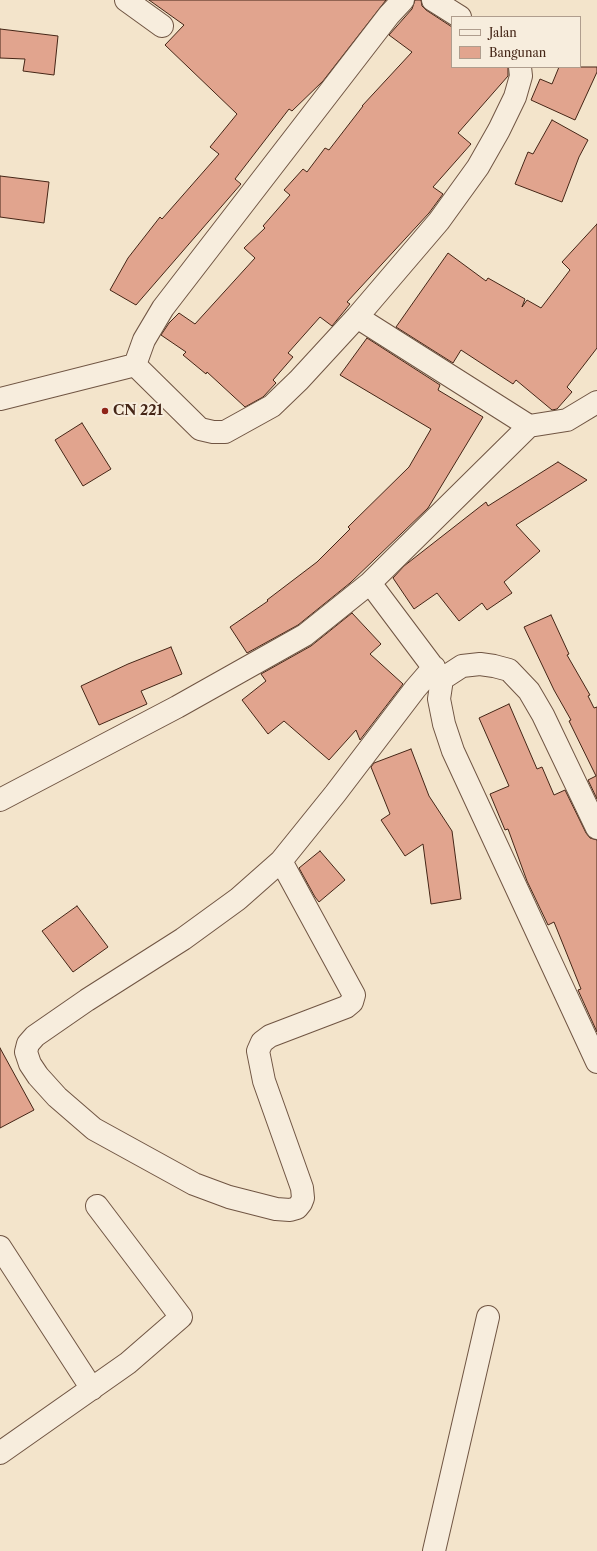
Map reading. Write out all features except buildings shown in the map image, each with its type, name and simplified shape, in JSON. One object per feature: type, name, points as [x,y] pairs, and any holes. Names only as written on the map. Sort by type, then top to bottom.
[{"type":"street","points":[[126,0],[162,26]]},
{"type":"street","points":[[135,365],[144,340],[163,308],[388,15],[403,0]]},
{"type":"street","points":[[433,0],[458,16]]},
{"type":"street","points":[[135,365],[200,429],[213,432],[225,432],[272,406],[299,380],[357,317],[439,221],[478,167],[499,130],[515,97],[521,76],[520,68]]},
{"type":"street","points":[[357,317],[529,426]]},
{"type":"street","points":[[0,399],[135,365]]},
{"type":"street","points":[[0,800],[177,706],[305,635],[370,583],[529,426],[567,420],[597,402]]},
{"type":"street","points":[[370,583],[438,673],[439,698],[444,724],[453,751],[597,1062]]},
{"type":"street","points":[[281,861],[354,995],[352,1002],[346,1007],[270,1036],[262,1042],[258,1050],[264,1081],[302,1188],[303,1198],[301,1202],[297,1208],[290,1210],[276,1210],[229,1197],[194,1184],[94,1129],[52,1092],[34,1070],[26,1052],[28,1044],[35,1036],[87,1000],[183,939],[238,899],[281,861],[335,794],[415,689],[438,673],[462,666],[480,664],[509,670],[529,691],[543,715],[597,828]]},
{"type":"street","points":[[0,1453],[128,1363],[181,1317],[97,1206]]},
{"type":"street","points":[[0,1247],[92,1389]]},
{"type":"street","points":[[434,1551],[488,1317]]},
{"type":"place","name":"CN 221","points":[[105,411]]}]
